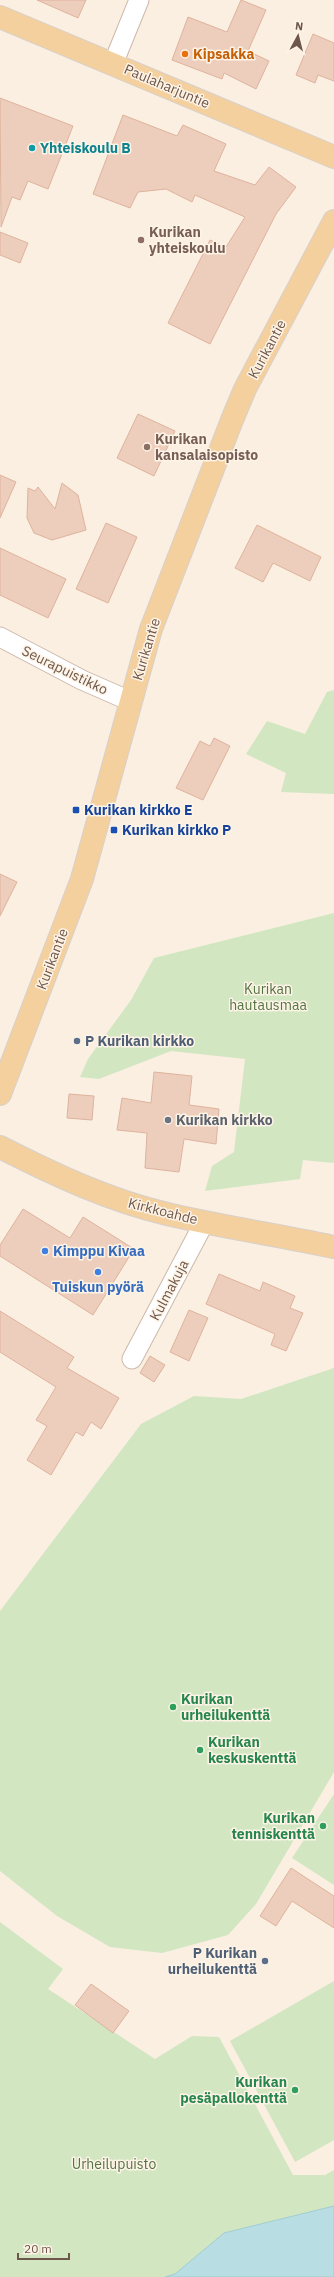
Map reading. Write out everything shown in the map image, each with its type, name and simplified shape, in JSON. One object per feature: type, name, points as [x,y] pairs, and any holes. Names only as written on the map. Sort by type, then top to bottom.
[{"type":"main road","name":"Paulaharjuntie","points":[[0,17],[334,157]]},
{"type":"main road","name":"Kurikantie","points":[[0,1094],[82,878],[151,629],[245,389],[334,221]]},
{"type":"main road","name":"Kirkkoahde","points":[[0,1147],[73,1182],[126,1202],[166,1214],[334,1247]]},
{"type":"street","points":[[113,64],[139,0]]},
{"type":"street","name":"Seurapuistikko","points":[[0,637],[82,680],[130,701]]},
{"type":"street","name":"Kulmakuja","points":[[132,1359],[205,1221]]},
{"type":"green space","points":[[334,690],[334,794],[281,792],[286,773],[246,754],[267,721],[305,734],[327,692]]},
{"type":"green space","name":"Kurikan hautausmaa","points":[[334,913],[334,1163],[303,1160],[300,1179],[205,1191],[212,1166],[234,1152],[245,1059],[171,1051],[99,1079],[80,1077],[88,1059],[131,1000],[154,958]]},
{"type":"green space","name":"Kurikan urheilukenttä","points":[[334,1368],[334,1772],[256,1904],[228,1935],[162,1953],[110,1947],[57,1916],[0,1871],[0,1611],[141,1424],[194,1396],[241,1399]]},
{"type":"green space","name":"Kurikan tenniskenttä","points":[[334,1794],[334,1885],[292,1858]]},
{"type":"green space","name":"Urheilupuisto","points":[[0,1922],[63,1969],[48,1989],[155,2059],[192,2036],[219,2037],[293,2175],[325,2175],[334,2170],[334,2206],[224,2233],[175,2274],[165,2277],[0,2277]]},
{"type":"green space","name":"Kurikan pesäpallokenttä","points":[[334,1981],[334,2140],[295,2162],[230,2041]]},
{"type":"water","points":[[334,2206],[334,2277],[165,2277],[175,2274],[224,2233]]},
{"type":"building","points":[[37,0],[86,0],[78,18]]},
{"type":"building","points":[[241,0],[266,10],[248,51],[269,61],[256,89],[224,73],[222,79],[172,60],[188,17],[227,32]]},
{"type":"building","points":[[313,34],[334,43],[334,81],[318,75],[315,83],[296,75]]},
{"type":"building","name":"Yhteiskoulu B","points":[[0,98],[73,126],[48,189],[28,181],[20,200],[12,197],[1,227]]},
{"type":"building","points":[[123,115],[177,136],[183,125],[226,144],[214,171],[255,185],[269,167],[296,187],[276,214],[210,344],[168,323],[210,240],[226,247],[245,217],[195,195],[192,202],[166,189],[138,192],[130,208],[93,194]]},
{"type":"building","points":[[0,232],[28,243],[20,263],[0,255]]},
{"type":"building","points":[[138,414],[175,431],[154,476],[117,458]]},
{"type":"building","points":[[0,475],[16,482],[0,518]]},
{"type":"building","points":[[62,483],[78,495],[86,530],[52,540],[34,533],[27,518],[28,488],[35,491],[38,487],[55,509]]},
{"type":"building","points":[[106,523],[137,537],[108,603],[76,589]]},
{"type":"building","points":[[257,525],[321,557],[310,581],[273,563],[263,582],[235,568]]},
{"type":"building","points":[[0,548],[66,579],[48,618],[0,595]]},
{"type":"building","points":[[214,738],[230,746],[203,800],[176,788],[200,741],[210,746]]},
{"type":"building","points":[[0,874],[17,882],[0,916]]},
{"type":"building","name":"Kurikan kirkko","points":[[154,1072],[192,1076],[189,1105],[219,1109],[216,1144],[184,1139],[179,1172],[145,1168],[147,1133],[117,1130],[122,1098],[151,1103]]},
{"type":"building","points":[[69,1094],[94,1096],[92,1120],[67,1118]]},
{"type":"building","name":"Kimppu Kivaa","points":[[23,1209],[70,1238],[83,1217],[134,1249],[93,1315],[0,1256],[0,1245]]},
{"type":"building","points":[[219,1274],[260,1291],[263,1282],[295,1296],[290,1308],[303,1313],[286,1351],[271,1345],[275,1334],[206,1304]]},
{"type":"building","points":[[189,1310],[208,1318],[189,1361],[170,1352]]},
{"type":"building","points":[[0,1311],[74,1357],[67,1368],[119,1398],[101,1429],[91,1422],[83,1436],[76,1432],[51,1475],[27,1460],[47,1426],[36,1420],[56,1387],[0,1352]]},
{"type":"building","points":[[150,1356],[165,1365],[154,1382],[140,1373]]},
{"type":"building","points":[[291,1868],[334,1896],[334,1928],[292,1901],[276,1926],[260,1916]]},
{"type":"building","points":[[91,1984],[129,2011],[113,2033],[75,2005]]},
{"type":"place","name":"Kipsakka","points":[[185,54]]},
{"type":"place","name":"Yhteiskoulu B","points":[[32,148]]},
{"type":"place","name":"Kurikan yhteiskoulu","points":[[141,240]]},
{"type":"place","name":"Kurikan kansalaisopisto","points":[[147,447]]},
{"type":"place","name":"Kurikan kirkko E","points":[[76,810]]},
{"type":"place","name":"Kurikan kirkko P","points":[[114,830]]},
{"type":"place","name":"P Kurikan kirkko","points":[[77,1041]]},
{"type":"place","name":"Kurikan kirkko","points":[[168,1120]]},
{"type":"place","name":"Kimppu Kivaa","points":[[45,1251]]},
{"type":"place","name":"Tuiskun pyörä","points":[[98,1272]]},
{"type":"place","name":"Kurikan urheilukenttä","points":[[173,1707]]},
{"type":"place","name":"Kurikan keskuskenttä","points":[[200,1750]]},
{"type":"place","name":"Kurikan tenniskenttä","points":[[323,1826]]},
{"type":"place","name":"P Kurikan urheilukenttä","points":[[265,1961]]},
{"type":"place","name":"Kurikan pesäpallokenttä","points":[[295,2090]]}]
